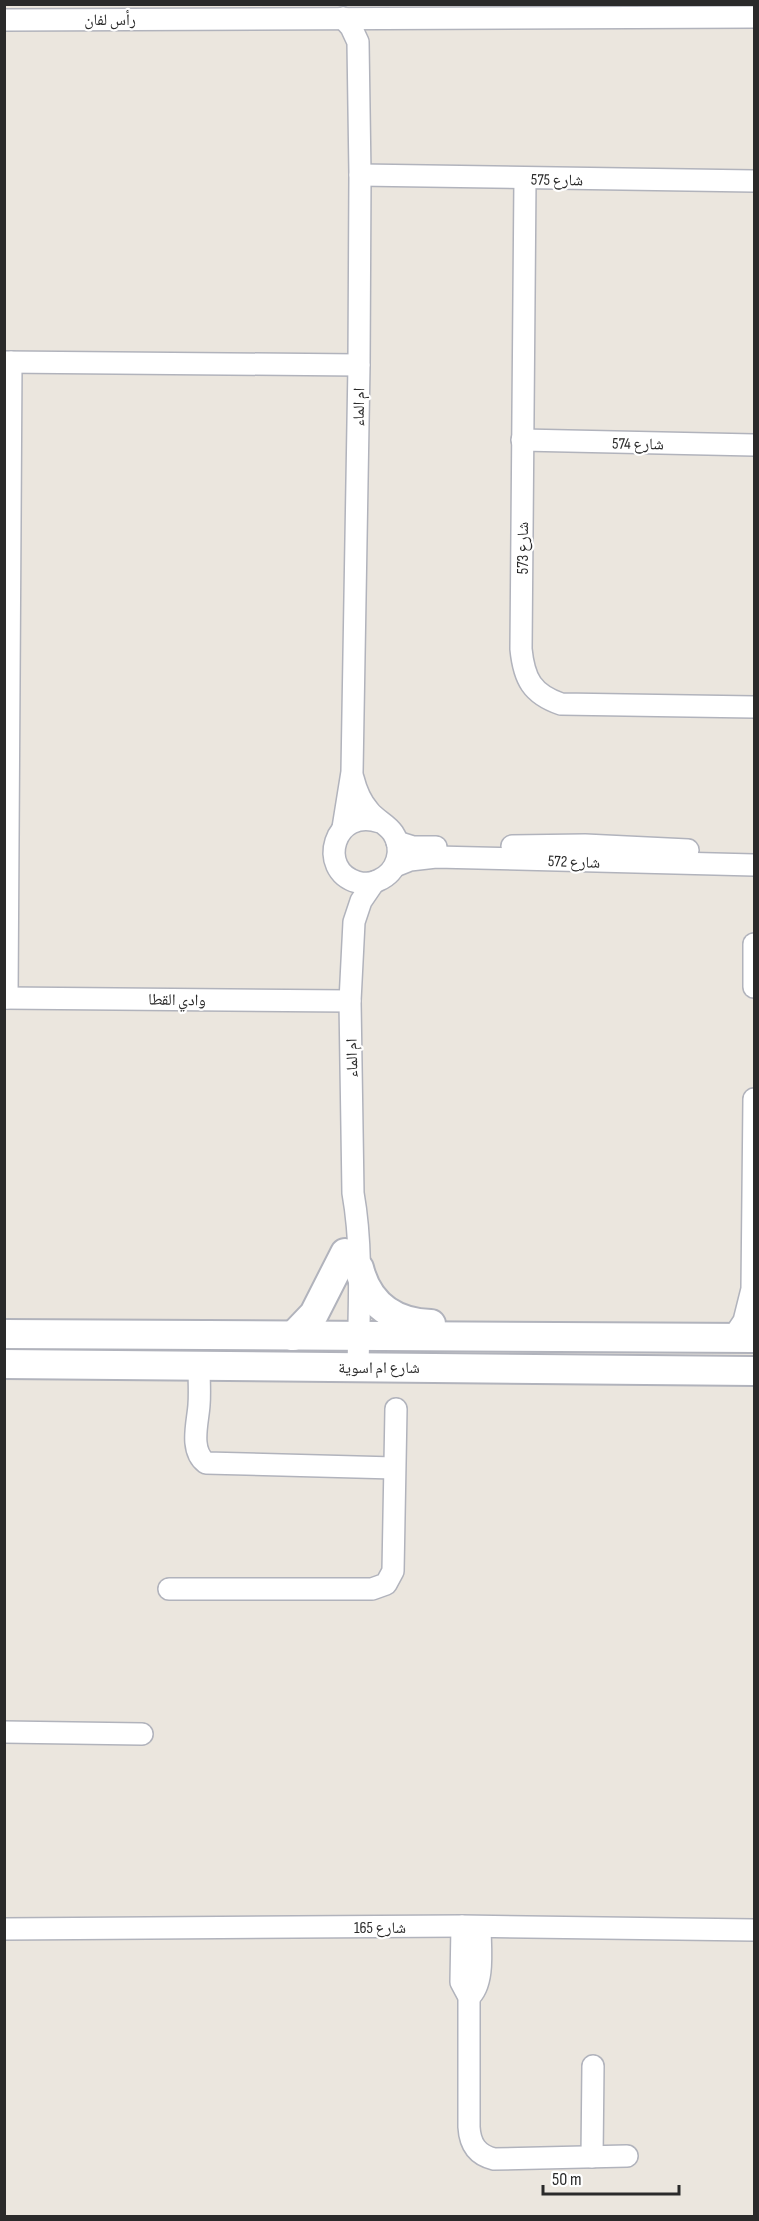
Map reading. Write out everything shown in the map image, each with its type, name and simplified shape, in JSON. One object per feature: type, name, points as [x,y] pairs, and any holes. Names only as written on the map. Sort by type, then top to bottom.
[{"type":"street","name":"رأس لفان","points":[[4,20],[754,17]]},
{"type":"street","points":[[343,18],[351,27],[358,42],[370,28],[385,18]]},
{"type":"street","name":"ام الماء","points":[[343,828],[352,772],[359,365],[358,42]]},
{"type":"street","name":"شارع 575","points":[[360,175],[754,181]]},
{"type":"street","name":"شارع 573","points":[[525,179],[521,649],[528,679],[536,691],[561,704],[754,707]]},
{"type":"street","points":[[6,998],[8,362],[359,365]]},
{"type":"street","name":"شارع 574","points":[[522,440],[754,446]]},
{"type":"street","name":"ام الماء","points":[[352,772],[361,800],[380,822]]},
{"type":"street","points":[[361,819],[380,822],[394,834],[397,842],[398,854],[395,866],[386,876],[374,882],[363,883],[352,880],[337,865],[334,844],[343,828],[361,819]]},
{"type":"street","name":"شارع 572","points":[[397,842],[417,847],[585,845],[754,853]]},
{"type":"street","name":"شارع 572","points":[[395,866],[417,858],[436,857],[754,866]]},
{"type":"street","name":"ام الماء","points":[[343,873],[354,922]]},
{"type":"street","name":"ام الماء","points":[[351,1367],[352,1261],[346,1220],[353,1193],[350,1001],[354,922],[361,901],[374,882]]},
{"type":"street","points":[[754,944],[754,987]]},
{"type":"street","name":"وادي القطا","points":[[6,998],[350,1001]]},
{"type":"street","points":[[743,1339],[744,1321],[753,1292],[754,1099]]},
{"type":"street","points":[[293,1336],[314,1314],[352,1261],[371,1296],[383,1310],[394,1316],[417,1324],[463,1327],[494,1338]]},
{"type":"street","name":"شارع ام اسوية","points":[[4,1334],[743,1339]]},
{"type":"street","name":"شارع ام اسوية","points":[[4,1364],[754,1371]]},
{"type":"street","points":[[193,1367],[191,1406],[196,1417],[197,1451],[200,1458],[209,1464],[394,1468]]},
{"type":"street","points":[[169,1589],[372,1589],[382,1587],[389,1580],[393,1571],[396,1409]]},
{"type":"street","points":[[4,1732],[142,1734]]},
{"type":"street","points":[[471,1927],[461,1982],[470,1997],[469,2127],[472,2145],[485,2157],[494,2159],[627,2156]]},
{"type":"street","name":"شارع 165","points":[[4,1929],[471,1927],[754,1930]]},
{"type":"street","points":[[592,2157],[593,2066]]}]
